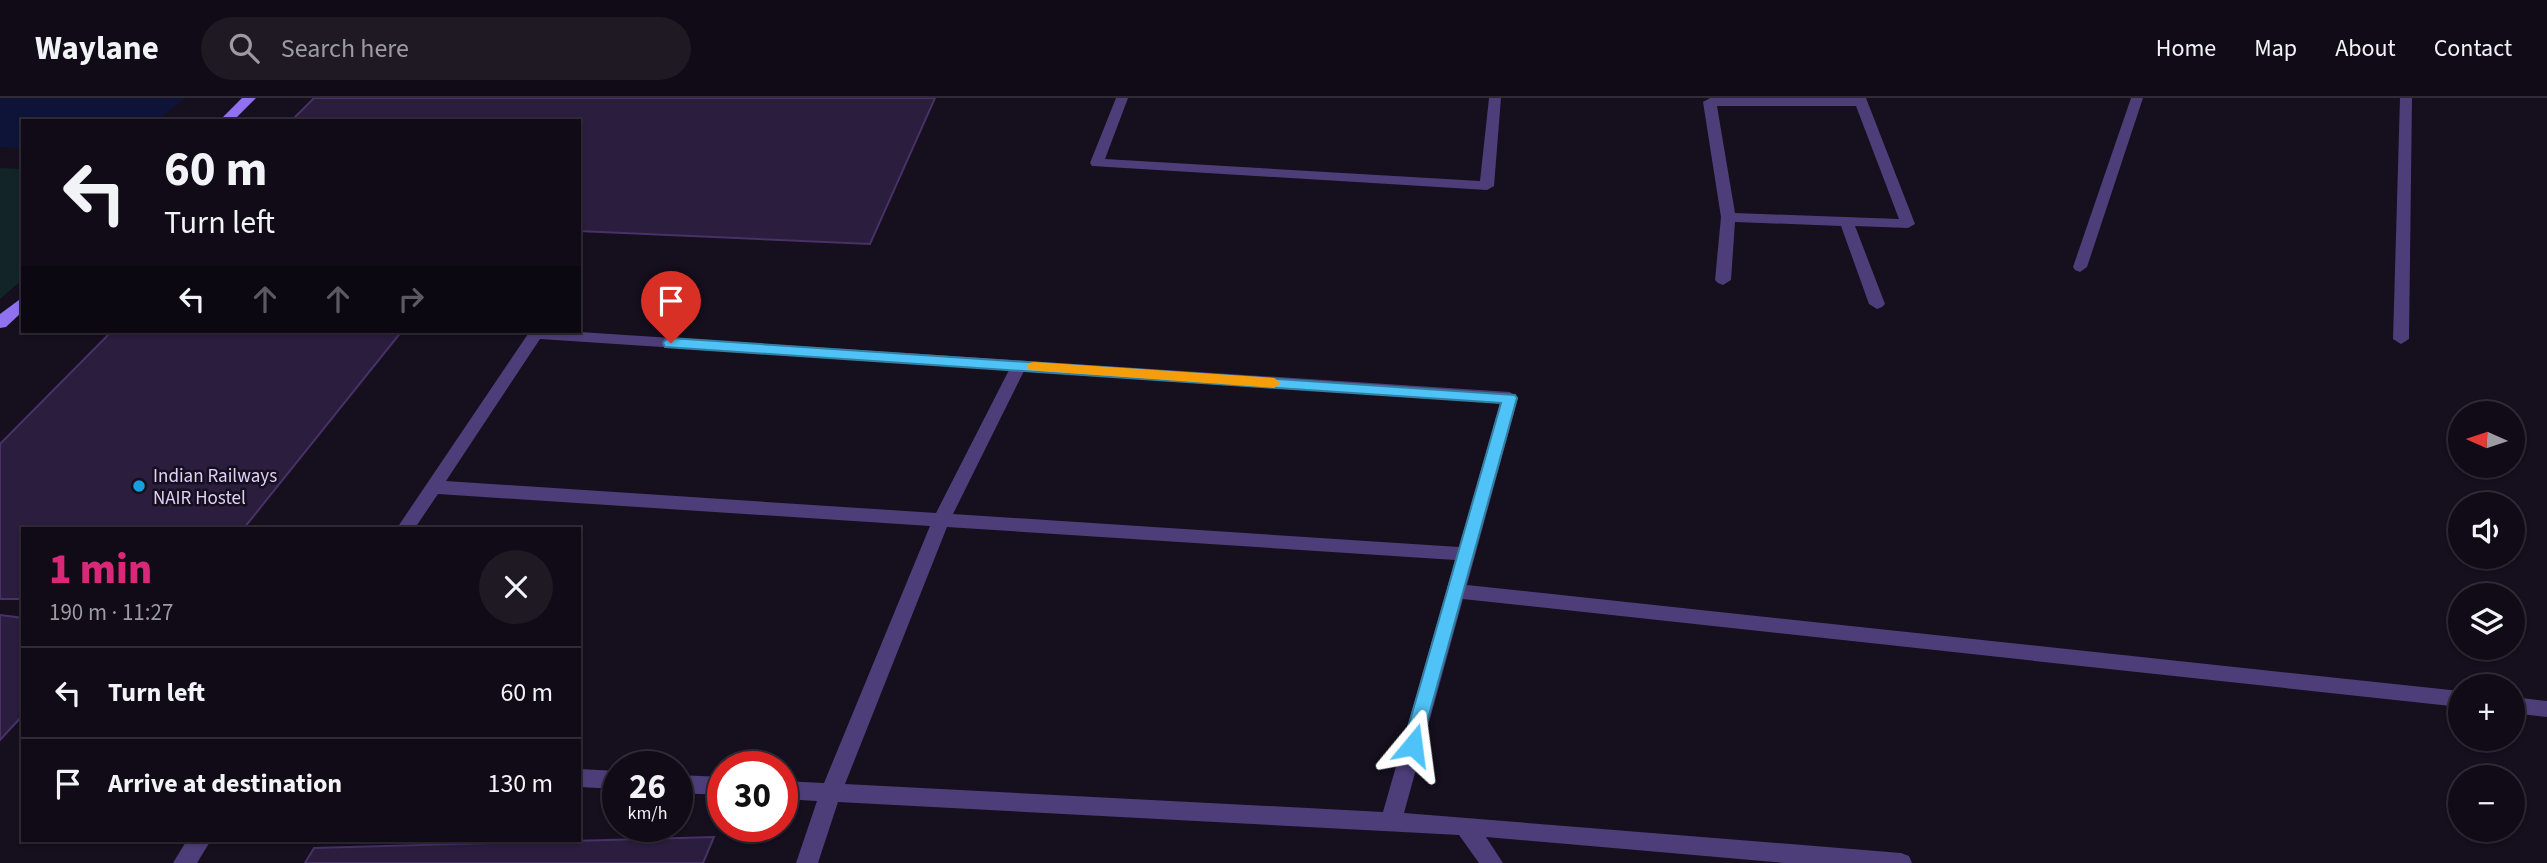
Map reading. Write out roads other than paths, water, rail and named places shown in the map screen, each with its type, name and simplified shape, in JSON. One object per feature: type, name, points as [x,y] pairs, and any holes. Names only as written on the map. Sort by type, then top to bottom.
[{"type":"street","points":[[227,119],[250,98]]},
{"type":"street","points":[[1122,98],[1097,163],[1487,186],[1495,98]]},
{"type":"street","points":[[2080,267],[2137,98]]},
{"type":"street","points":[[2401,339],[2406,98]]},
{"type":"street","points":[[1723,280],[1728,217],[1710,102],[1860,100],[1908,224],[1728,217]]},
{"type":"street","points":[[1846,221],[1877,304]]},
{"type":"street","points":[[0,323],[21,304]]},
{"type":"street","points":[[407,527],[536,333]]},
{"type":"street","points":[[551,333],[1510,398],[1391,822]]},
{"type":"street","points":[[807,863],[831,792],[941,520],[1019,366]]},
{"type":"street","points":[[434,487],[1466,554]]},
{"type":"street","points":[[1456,591],[2448,698]]},
{"type":"street","points":[[2525,706],[2547,709]]},
{"type":"street","points":[[581,778],[602,779]]},
{"type":"street","points":[[798,791],[1391,822],[1901,863]]},
{"type":"street","points":[[1465,827],[1492,863]]},
{"type":"street","points":[[184,863],[199,842]]},
{"type":"place","name":"Indian Railways NAIR Hostel","points":[[139,486]]}]
